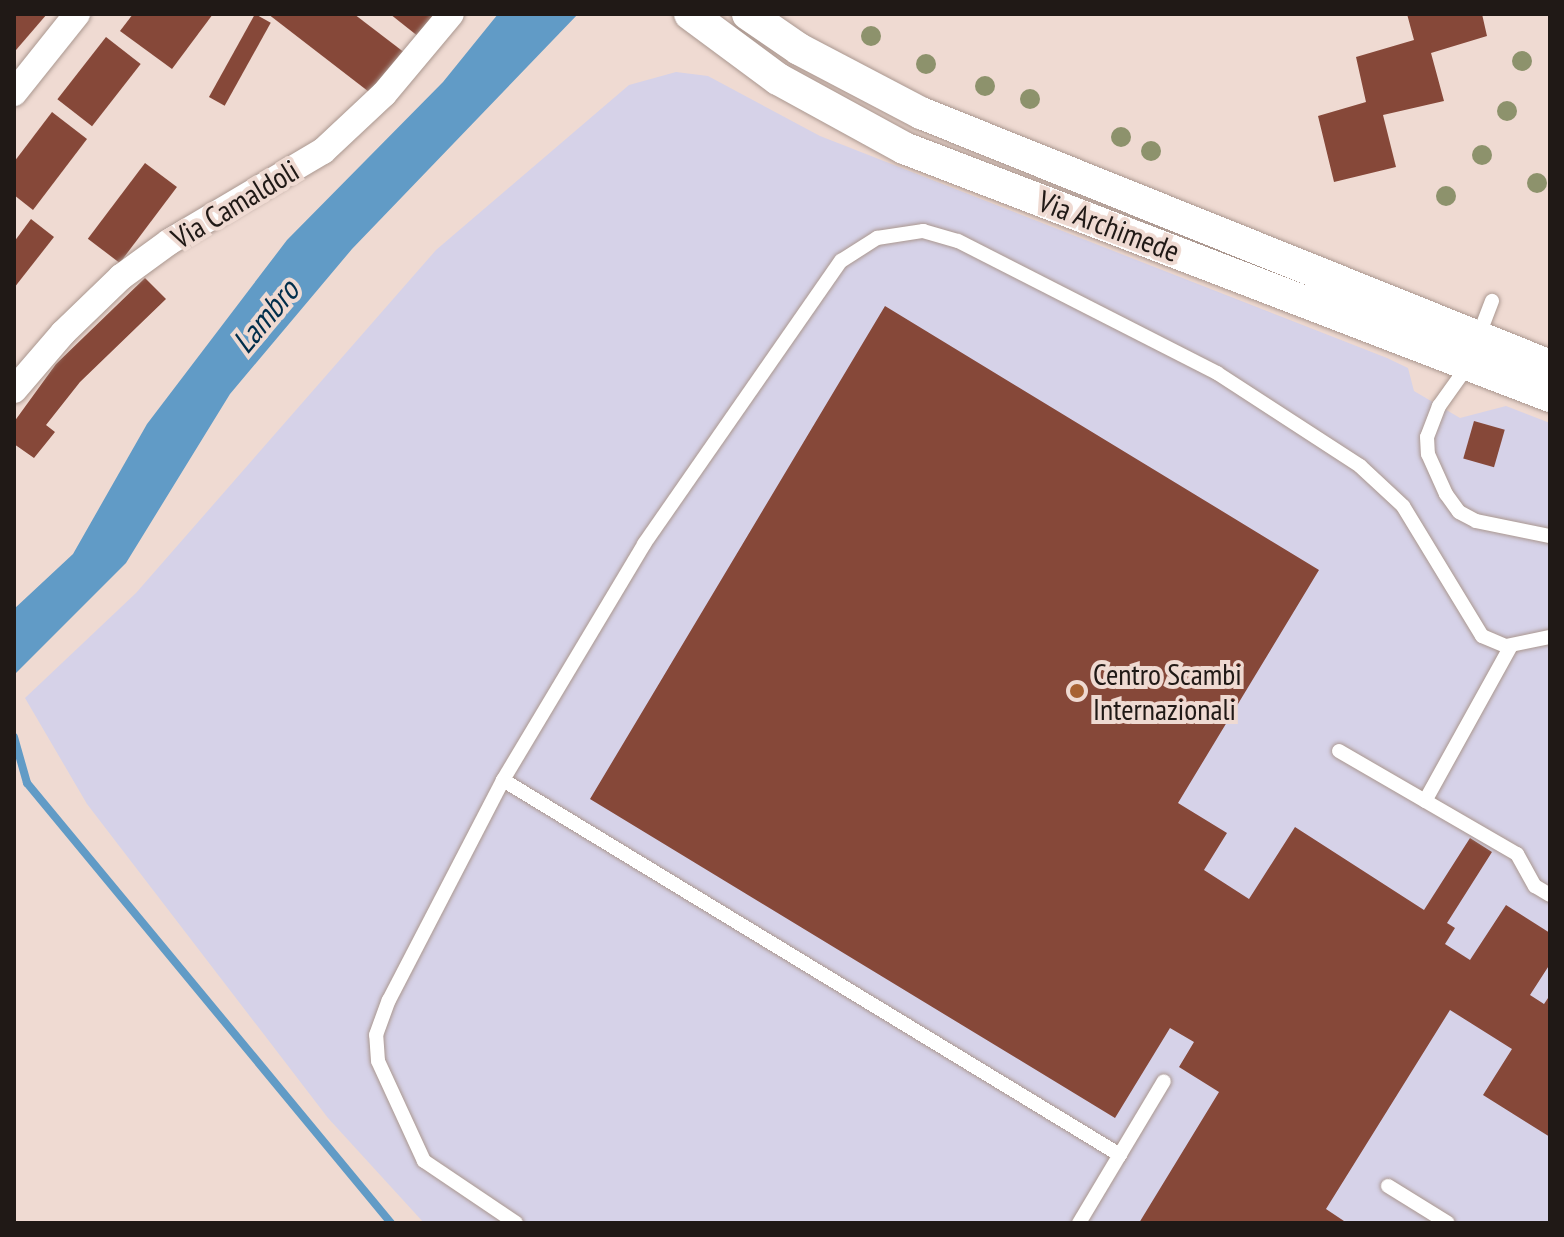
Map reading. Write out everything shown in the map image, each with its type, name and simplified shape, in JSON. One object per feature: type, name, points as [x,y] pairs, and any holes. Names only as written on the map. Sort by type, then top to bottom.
[{"type":"street","points":[[14,93],[77,14]]},
{"type":"street","name":"Via Camaldoli","points":[[14,390],[63,333],[121,277],[169,242],[323,151],[384,94],[451,14]]},
{"type":"street","name":"Via Archimede","points":[[690,14],[778,79],[904,148],[1474,351],[1550,366]]},
{"type":"street","name":"Via Archimede","points":[[748,14],[799,49],[921,113],[1474,351],[1550,396]]},
{"type":"lane","points":[[516,1223],[424,1161],[378,1061],[376,1035],[389,1000],[503,780],[644,544],[841,261],[877,238],[923,231],[958,241],[1184,354],[1360,466],[1413,517],[1477,629],[1492,642],[1511,646],[1550,637]]},
{"type":"lane","points":[[1492,301],[1474,351],[1439,406],[1427,437],[1428,454],[1446,494],[1459,512],[1476,521],[1550,536]]},
{"type":"lane","points":[[1425,801],[1511,646]]},
{"type":"lane","points":[[1339,751],[1517,854],[1535,886],[1550,895]]},
{"type":"lane","points":[[503,780],[1120,1155]]},
{"type":"lane","points":[[1079,1223],[1164,1081]]},
{"type":"lane","points":[[1388,1186],[1448,1223]]},
{"type":"shaded area","points":[[676,72],[708,76],[820,136],[1387,358],[1408,368],[1414,391],[1460,418],[1506,406],[1550,423],[1550,1223],[424,1223],[328,1118],[87,804],[25,698],[136,593],[436,250],[629,85]]},
{"type":"water","name":"Lambro","points":[[498,14],[578,14],[352,249],[230,394],[126,563],[14,675],[14,609],[73,554],[147,424],[287,240],[443,82]]},
{"type":"building","points":[[14,14],[47,14],[16,50],[14,49]]},
{"type":"building","points":[[133,14],[213,14],[172,69],[120,31]]},
{"type":"building","points":[[255,14],[271,23],[225,106],[209,97]]},
{"type":"building","points":[[268,14],[354,14],[405,53],[373,95]]},
{"type":"building","points":[[390,14],[434,14],[419,37]]},
{"type":"building","points":[[1407,14],[1482,14],[1487,36],[1431,53],[1444,101],[1383,115],[1396,167],[1334,182],[1318,116],[1366,102],[1356,57],[1414,40]]},
{"type":"building","points":[[106,37],[141,64],[92,126],[57,99]]},
{"type":"building","points":[[52,112],[87,139],[33,210],[14,195],[14,162]]},
{"type":"building","points":[[145,163],[177,187],[120,263],[88,239]]},
{"type":"building","points":[[31,219],[54,237],[14,288],[14,242]]},
{"type":"building","points":[[145,278],[166,299],[80,382],[46,425],[55,432],[34,458],[14,444],[14,422],[56,364]]},
{"type":"building","points":[[885,306],[1319,570],[1178,803],[1227,833],[1204,870],[1249,899],[1295,827],[1424,910],[1470,838],[1492,852],[1447,923],[1455,928],[1445,944],[1470,960],[1506,905],[1550,933],[1550,964],[1530,995],[1544,1004],[1550,995],[1550,1137],[1483,1095],[1512,1049],[1450,1010],[1326,1209],[1347,1223],[1139,1223],[1219,1092],[1179,1067],[1194,1042],[1170,1028],[1115,1118],[590,799]]},
{"type":"building","points":[[1474,421],[1505,430],[1494,467],[1463,458]]},
{"type":"waterway","points":[[14,737],[27,783],[391,1223]]},
{"type":"place","name":"Centro Scambi Internazionali","points":[[1077,691]]}]
